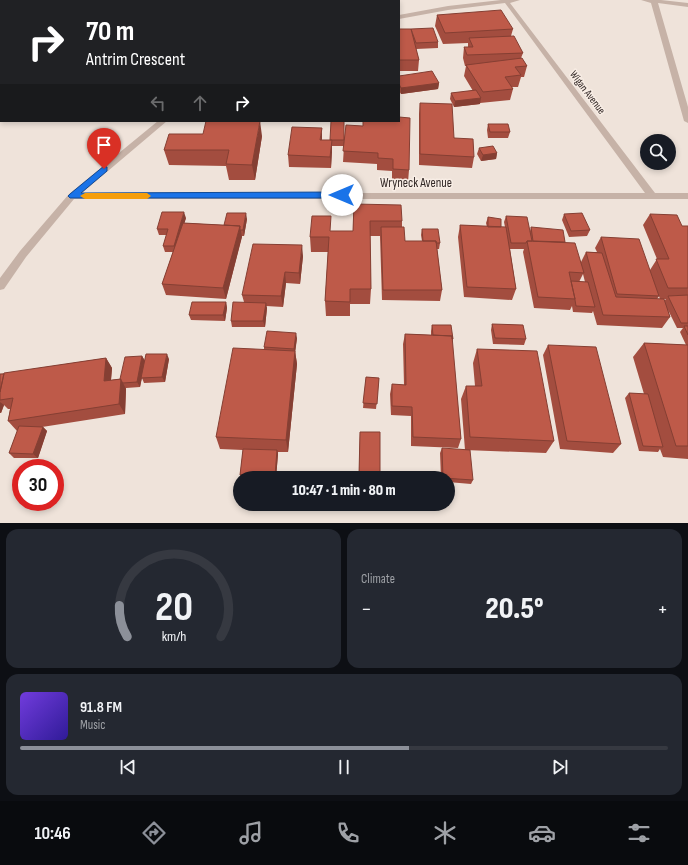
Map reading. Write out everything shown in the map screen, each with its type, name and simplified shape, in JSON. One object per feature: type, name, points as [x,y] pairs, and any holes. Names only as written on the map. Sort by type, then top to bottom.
[{"type":"street","points":[[400,17],[448,8],[506,0],[517,0]]},
{"type":"street","name":"Wigan Avenue","points":[[506,0],[652,196]]},
{"type":"street","points":[[644,0],[688,5]]},
{"type":"street","points":[[654,1],[688,121]]},
{"type":"street","points":[[0,286],[23,254],[72,196],[162,122]]},
{"type":"street","name":"Wryneck Avenue","points":[[72,196],[688,196]]},
{"type":"building","points":[[501,10],[513,29],[445,33],[437,15]]},
{"type":"building","points":[[433,28],[438,42],[416,43],[411,29]]},
{"type":"building","points":[[400,29],[411,29],[419,60],[400,60]]},
{"type":"building","points":[[514,36],[523,53],[467,55],[464,47],[473,47],[469,38]]},
{"type":"building","points":[[522,58],[527,66],[515,67],[521,75],[505,77],[513,89],[483,92],[466,65]]},
{"type":"building","points":[[432,71],[439,83],[401,88],[400,76]]},
{"type":"building","points":[[476,90],[481,98],[455,101],[451,93]]},
{"type":"building","points":[[420,103],[452,104],[454,138],[473,139],[474,157],[420,154]]},
{"type":"building","points":[[400,117],[410,118],[409,170],[393,169],[393,159],[378,158],[378,153],[343,151],[346,125],[363,126],[363,122],[400,122]]},
{"type":"building","points":[[206,122],[260,122],[252,165],[226,164],[229,150],[164,150],[169,134],[203,134]]},
{"type":"building","points":[[331,122],[344,122],[344,140],[330,140]]},
{"type":"building","points":[[488,124],[508,124],[510,132],[490,132]]},
{"type":"building","points":[[292,127],[322,128],[320,140],[332,140],[330,157],[288,155]]},
{"type":"building","points":[[493,146],[497,153],[483,155],[479,148]]},
{"type":"building","points":[[354,204],[401,205],[402,221],[370,221],[371,289],[350,289],[350,302],[325,301],[329,237],[310,237],[312,216],[331,216],[330,231],[353,231]]},
{"type":"building","points":[[162,212],[184,212],[174,246],[163,246],[168,229],[157,229]]},
{"type":"building","points":[[227,213],[246,213],[243,230],[240,230],[240,226],[224,225]]},
{"type":"building","points":[[582,213],[590,230],[571,231],[564,214]]},
{"type":"building","points":[[650,214],[677,215],[682,226],[688,226],[688,288],[668,288],[656,259],[669,259]]},
{"type":"building","points":[[506,216],[527,217],[532,241],[527,241],[526,243],[511,243]]},
{"type":"building","points":[[488,217],[501,219],[501,227],[488,227]]},
{"type":"building","points":[[183,223],[240,226],[223,288],[162,284]]},
{"type":"building","points":[[460,225],[506,227],[516,289],[467,287]]},
{"type":"building","points":[[381,227],[404,227],[405,241],[436,241],[442,290],[383,290]]},
{"type":"building","points":[[531,227],[563,230],[565,242],[533,241]]},
{"type":"building","points":[[422,229],[438,229],[440,243],[436,243],[436,241],[423,241]]},
{"type":"building","points":[[601,237],[639,239],[659,296],[617,294]]},
{"type":"building","points":[[527,241],[575,243],[584,273],[569,272],[575,299],[538,297]]},
{"type":"building","points":[[253,244],[302,245],[299,273],[285,272],[281,296],[242,295]]},
{"type":"building","points":[[586,252],[602,253],[616,297],[664,299],[670,317],[603,315]]},
{"type":"building","points":[[571,281],[588,282],[595,307],[576,306]]},
{"type":"building","points":[[688,295],[688,323],[681,323],[668,296]]},
{"type":"building","points":[[192,302],[226,302],[223,315],[189,315]]},
{"type":"building","points":[[233,302],[266,303],[263,321],[231,321]]},
{"type":"building","points":[[492,324],[523,325],[526,339],[495,338]]},
{"type":"building","points":[[432,325],[451,325],[453,339],[452,336],[433,335]]},
{"type":"building","points":[[684,326],[688,326],[688,335]]},
{"type":"building","points":[[267,331],[296,333],[294,349],[264,347]]},
{"type":"building","points":[[405,334],[452,336],[461,439],[413,437],[412,407],[392,406],[392,384],[406,385]]},
{"type":"building","points":[[644,343],[688,345],[688,446],[676,446]]},
{"type":"building","points":[[548,345],[596,347],[621,444],[567,441]]},
{"type":"building","points":[[233,348],[295,351],[286,440],[216,437]]},
{"type":"building","points":[[477,349],[537,351],[554,441],[470,437],[466,386],[482,386]]},
{"type":"building","points":[[146,354],[167,354],[162,377],[141,378]]},
{"type":"building","points":[[142,356],[137,382],[123,383],[120,379],[125,357]]},
{"type":"building","points":[[106,358],[104,381],[121,379],[119,404],[8,421],[13,398],[0,400],[4,373]]},
{"type":"building","points":[[0,374],[4,374],[0,392]]},
{"type":"building","points":[[366,377],[379,378],[377,404],[363,403]]},
{"type":"building","points":[[629,393],[648,394],[663,447],[643,446]]},
{"type":"building","points":[[19,426],[43,427],[33,454],[9,453]]},
{"type":"building","points":[[360,432],[380,432],[380,471],[359,471]]},
{"type":"building","points":[[442,448],[470,450],[473,480],[455,479],[455,471],[443,471]]},
{"type":"building","points":[[243,449],[277,450],[275,471],[240,471]]},
{"type":"slow traffic","points":[[85,196],[147,196]]},
{"type":"route","points":[[104,169],[72,196],[342,195]]}]
